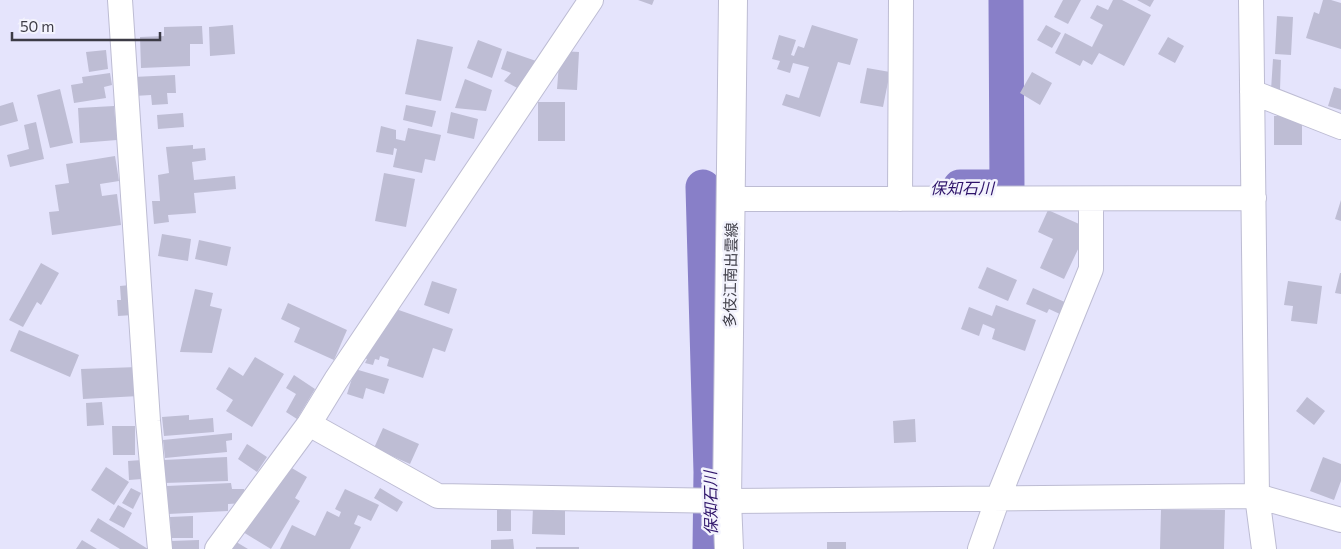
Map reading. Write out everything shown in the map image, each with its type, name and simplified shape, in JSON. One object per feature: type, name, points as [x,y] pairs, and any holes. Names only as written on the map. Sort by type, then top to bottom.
[{"type":"main road","name":"多伎江南出雲線","points":[[729,549],[727,501],[733,0]]},
{"type":"street","points":[[120,0],[148,421],[160,549]]},
{"type":"street","points":[[217,549],[309,424],[336,380],[591,0]]},
{"type":"street","points":[[900,0],[900,199]]},
{"type":"street","points":[[1251,0],[1257,496],[1264,549]]},
{"type":"street","points":[[1252,92],[1341,127]]},
{"type":"street","points":[[731,199],[1254,198]]},
{"type":"street","points":[[980,549],[998,498],[1091,269],[1092,199]]},
{"type":"street","points":[[309,424],[438,496],[727,501],[1257,496],[1341,520]]},
{"type":"building","points":[[638,0],[654,0],[652,5]]},
{"type":"building","points":[[1063,0],[1081,0],[1068,24],[1054,17]]},
{"type":"building","points":[[1113,0],[1122,0],[1151,15],[1124,66],[1099,53],[1092,65],[1083,60],[1080,66],[1055,53],[1065,33],[1092,47],[1103,25],[1090,18],[1097,5],[1108,10]]},
{"type":"building","points":[[1137,0],[1154,0],[1150,7]]},
{"type":"building","points":[[1323,0],[1341,3],[1341,49],[1306,38],[1314,12],[1319,14]]},
{"type":"building","points":[[1277,16],[1293,17],[1291,55],[1275,54]]},
{"type":"building","points":[[233,25],[235,54],[210,56],[209,27]]},
{"type":"building","points":[[812,25],[858,39],[850,65],[838,62],[820,117],[782,105],[786,94],[799,98],[809,67],[793,63],[790,73],[777,69],[780,61],[772,59],[779,35],[796,40],[791,55],[794,56],[798,46],[804,48]]},
{"type":"building","points":[[1046,25],[1061,33],[1052,48],[1037,40]]},
{"type":"building","points":[[202,26],[203,44],[190,44],[190,66],[141,68],[140,37],[164,36],[164,27]]},
{"type":"building","points":[[1168,37],[1184,46],[1175,63],[1158,54]]},
{"type":"building","points":[[417,39],[453,47],[441,101],[405,94]]},
{"type":"building","points":[[478,40],[502,49],[492,78],[467,68]]},
{"type":"building","points":[[106,50],[108,69],[89,72],[86,52]]},
{"type":"building","points":[[507,51],[539,62],[521,90],[504,81],[511,73],[501,69]]},
{"type":"building","points":[[560,51],[579,52],[577,90],[557,89]]},
{"type":"building","points":[[1273,59],[1281,60],[1280,90],[1271,90]]},
{"type":"building","points":[[867,68],[890,72],[883,107],[860,103]]},
{"type":"building","points":[[1032,72],[1052,83],[1040,105],[1020,93]]},
{"type":"building","points":[[110,73],[112,85],[104,87],[106,98],[74,103],[71,85],[83,83],[82,77]]},
{"type":"building","points":[[175,75],[176,93],[167,93],[168,104],[152,105],[151,95],[134,96],[133,77]]},
{"type":"building","points":[[465,79],[492,90],[486,111],[455,108]]},
{"type":"building","points":[[1334,87],[1341,89],[1341,110],[1328,106]]},
{"type":"building","points":[[60,89],[73,143],[50,148],[37,95]]},
{"type":"building","points":[[13,102],[18,121],[0,126],[0,106]]},
{"type":"building","points":[[538,102],[565,102],[565,141],[538,141]]},
{"type":"building","points":[[406,105],[436,111],[432,127],[403,120]]},
{"type":"building","points":[[114,106],[117,140],[80,143],[78,108]]},
{"type":"building","points":[[451,112],[478,119],[474,139],[447,133]]},
{"type":"building","points":[[183,113],[184,127],[158,129],[157,115]]},
{"type":"building","points":[[1302,115],[1302,145],[1274,145],[1274,116]]},
{"type":"building","points":[[36,122],[44,159],[10,167],[7,155],[29,149],[24,125]]},
{"type":"building","points":[[381,126],[396,130],[396,139],[405,141],[408,128],[441,135],[435,161],[425,159],[422,173],[393,167],[397,149],[394,148],[393,155],[376,152]]},
{"type":"building","points":[[193,145],[193,149],[205,148],[206,160],[192,162],[194,180],[235,176],[236,189],[194,193],[196,213],[168,215],[169,222],[154,224],[152,201],[160,201],[158,175],[169,173],[166,147]]},
{"type":"building","points":[[115,156],[119,181],[100,184],[102,196],[117,194],[121,225],[52,235],[49,212],[59,211],[55,185],[69,183],[66,164]]},
{"type":"building","points":[[384,173],[415,179],[406,227],[375,221]]},
{"type":"building","points":[[1341,200],[1341,221],[1335,219]]},
{"type":"building","points":[[1048,210],[1088,228],[1064,279],[1040,268],[1053,239],[1038,232]]},
{"type":"building","points":[[162,234],[191,239],[188,261],[158,256]]},
{"type":"building","points":[[199,240],[231,247],[227,266],[195,259]]},
{"type":"building","points":[[41,263],[59,273],[41,305],[37,302],[23,327],[9,320]]},
{"type":"building","points":[[987,267],[1017,280],[1008,301],[978,288]]},
{"type":"building","points":[[1341,273],[1341,294],[1335,293]]},
{"type":"building","points":[[432,281],[457,289],[449,314],[424,305]]},
{"type":"building","points":[[1288,281],[1322,286],[1317,324],[1291,321],[1293,306],[1284,305]]},
{"type":"building","points":[[130,285],[133,315],[118,316],[117,300],[121,300],[120,286]]},
{"type":"building","points":[[1033,288],[1067,303],[1062,315],[1049,309],[1047,313],[1026,304]]},
{"type":"building","points":[[195,289],[213,293],[210,306],[222,309],[212,353],[180,352]]},
{"type":"building","points":[[288,303],[347,330],[334,360],[294,342],[300,328],[281,319]]},
{"type":"building","points":[[996,305],[1036,320],[1025,351],[992,339],[995,329],[983,324],[979,336],[961,329],[969,307],[992,316]]},
{"type":"building","points":[[393,308],[453,329],[445,352],[433,348],[423,378],[387,366],[389,359],[380,356],[379,360],[375,359],[373,365],[365,363],[367,359],[361,357]]},
{"type":"building","points":[[19,330],[79,355],[70,377],[10,351]]},
{"type":"building","points":[[255,357],[284,374],[252,427],[226,411],[233,400],[216,389],[229,367],[243,376]]},
{"type":"building","points":[[138,367],[139,396],[83,399],[81,369]]},
{"type":"building","points":[[355,369],[389,379],[384,394],[366,388],[363,399],[347,394]]},
{"type":"building","points":[[294,375],[315,389],[297,419],[286,412],[296,394],[286,388]]},
{"type":"building","points":[[1307,397],[1325,411],[1314,425],[1296,411]]},
{"type":"building","points":[[102,402],[104,425],[87,426],[86,403]]},
{"type":"building","points":[[189,415],[189,420],[213,418],[214,432],[164,436],[162,417]]},
{"type":"building","points":[[915,419],[916,442],[894,443],[893,421]]},
{"type":"building","points":[[112,426],[135,426],[135,455],[113,455]]},
{"type":"building","points":[[383,428],[419,444],[410,464],[374,448]]},
{"type":"building","points":[[232,433],[232,440],[226,441],[227,452],[165,458],[163,440]]},
{"type":"building","points":[[247,444],[267,457],[257,472],[238,459]]},
{"type":"building","points":[[227,457],[228,481],[164,483],[163,460]]},
{"type":"building","points":[[1323,457],[1341,464],[1341,481],[1334,500],[1310,491]]},
{"type":"building","points":[[142,460],[142,479],[129,480],[128,461]]},
{"type":"building","points":[[285,464],[307,477],[295,498],[300,501],[271,549],[243,532]]},
{"type":"building","points":[[106,467],[129,482],[114,505],[91,490]]},
{"type":"building","points":[[231,483],[232,489],[244,489],[245,503],[228,504],[228,511],[168,514],[167,486]]},
{"type":"building","points":[[131,488],[141,493],[133,509],[122,503]]},
{"type":"building","points":[[380,488],[403,502],[397,512],[374,498]]},
{"type":"building","points":[[345,489],[379,505],[371,521],[358,515],[354,524],[361,527],[350,549],[280,549],[292,525],[315,536],[327,511],[339,517],[341,512],[335,509]]},
{"type":"building","points":[[118,505],[132,513],[124,528],[109,520]]},
{"type":"building","points":[[533,506],[565,506],[565,535],[532,534]]},
{"type":"building","points":[[497,507],[511,507],[511,531],[497,531]]},
{"type":"building","points":[[1161,510],[1225,510],[1224,549],[1160,549]]},
{"type":"building","points":[[193,516],[193,538],[171,538],[170,517]]},
{"type":"building","points":[[98,518],[148,549],[120,549],[90,531]]},
{"type":"building","points":[[513,539],[514,549],[491,549],[491,540]]},
{"type":"building","points":[[82,540],[97,549],[76,549]]},
{"type":"building","points":[[199,540],[199,549],[170,549],[170,541]]},
{"type":"building","points":[[233,540],[248,549],[227,549]]},
{"type":"building","points":[[827,542],[846,542],[846,549],[827,549]]},
{"type":"building","points":[[536,547],[579,547],[579,549],[536,549]]},
{"type":"waterway","name":"保知石川","points":[[960,187],[1007,187],[1006,0]]},
{"type":"waterway","name":"保知石川","points":[[703,187],[711,472],[710,549]]}]
